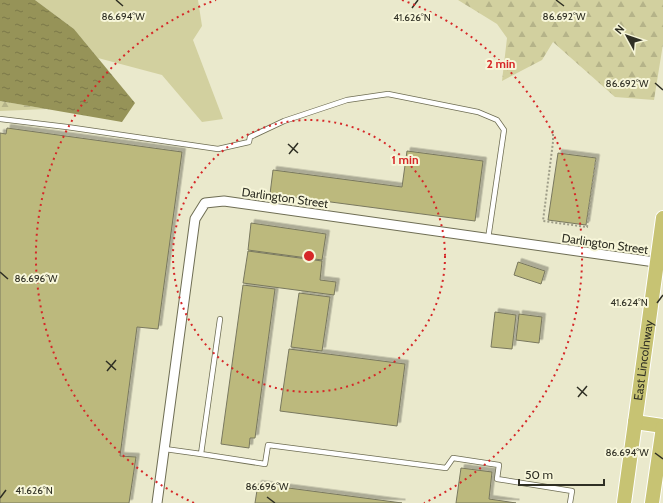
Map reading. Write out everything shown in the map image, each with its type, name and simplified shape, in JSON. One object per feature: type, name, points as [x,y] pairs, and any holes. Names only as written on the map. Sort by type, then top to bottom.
[{"type":"main road","name":"East Lincolnway","points":[[624,503],[660,263],[663,218]]},
{"type":"main road","points":[[635,422],[663,426],[652,503]]},
{"type":"street","name":"Darlington Street","points":[[157,503],[195,219],[205,203],[224,201],[660,263]]},
{"type":"lane","points":[[0,119],[67,127],[218,149],[249,142],[250,137],[284,121],[348,100],[388,94],[478,112],[497,120],[504,130],[488,239]]},
{"type":"lane","points":[[201,454],[220,319]]},
{"type":"lane","points":[[165,449],[265,464],[268,445],[446,468],[453,458],[499,465],[497,479],[572,492],[570,503]]},
{"type":"path","points":[[553,130],[553,142],[543,221],[587,227],[596,159]]},
{"type":"green space","points":[[35,0],[198,0],[202,26],[193,40],[223,119],[202,122],[162,75],[98,58],[74,29]]},
{"type":"green space","points":[[458,0],[663,0],[663,44],[654,100],[615,97],[553,42],[542,60],[502,81],[507,38],[497,24]]},
{"type":"green space","points":[[0,101],[47,109],[0,111]]},
{"type":"water","points":[[0,0],[35,0],[74,29],[135,103],[122,122],[0,101]]},
{"type":"building","points":[[7,128],[182,152],[158,329],[137,327],[120,456],[136,457],[129,503],[0,503],[0,133],[6,134]]},
{"type":"building","points":[[407,151],[483,161],[475,221],[270,194],[273,170],[402,187]]},
{"type":"building","points":[[558,153],[596,158],[586,225],[548,220]]},
{"type":"building","points":[[251,223],[326,234],[322,260],[248,250]]},
{"type":"building","points":[[248,251],[322,261],[320,280],[336,282],[334,295],[243,283]]},
{"type":"building","points":[[518,262],[545,271],[541,284],[514,275]]},
{"type":"building","points":[[243,285],[275,289],[255,438],[250,438],[249,448],[221,444]]},
{"type":"building","points":[[299,293],[330,297],[322,351],[291,347]]},
{"type":"building","points":[[495,312],[516,315],[512,349],[491,347]]},
{"type":"building","points":[[519,314],[542,317],[539,343],[516,340]]},
{"type":"building","points":[[289,349],[405,364],[397,426],[280,411]]},
{"type":"building","points":[[461,468],[492,472],[489,499],[516,503],[456,503]]},
{"type":"building","points":[[258,484],[402,503],[255,503]]}]
